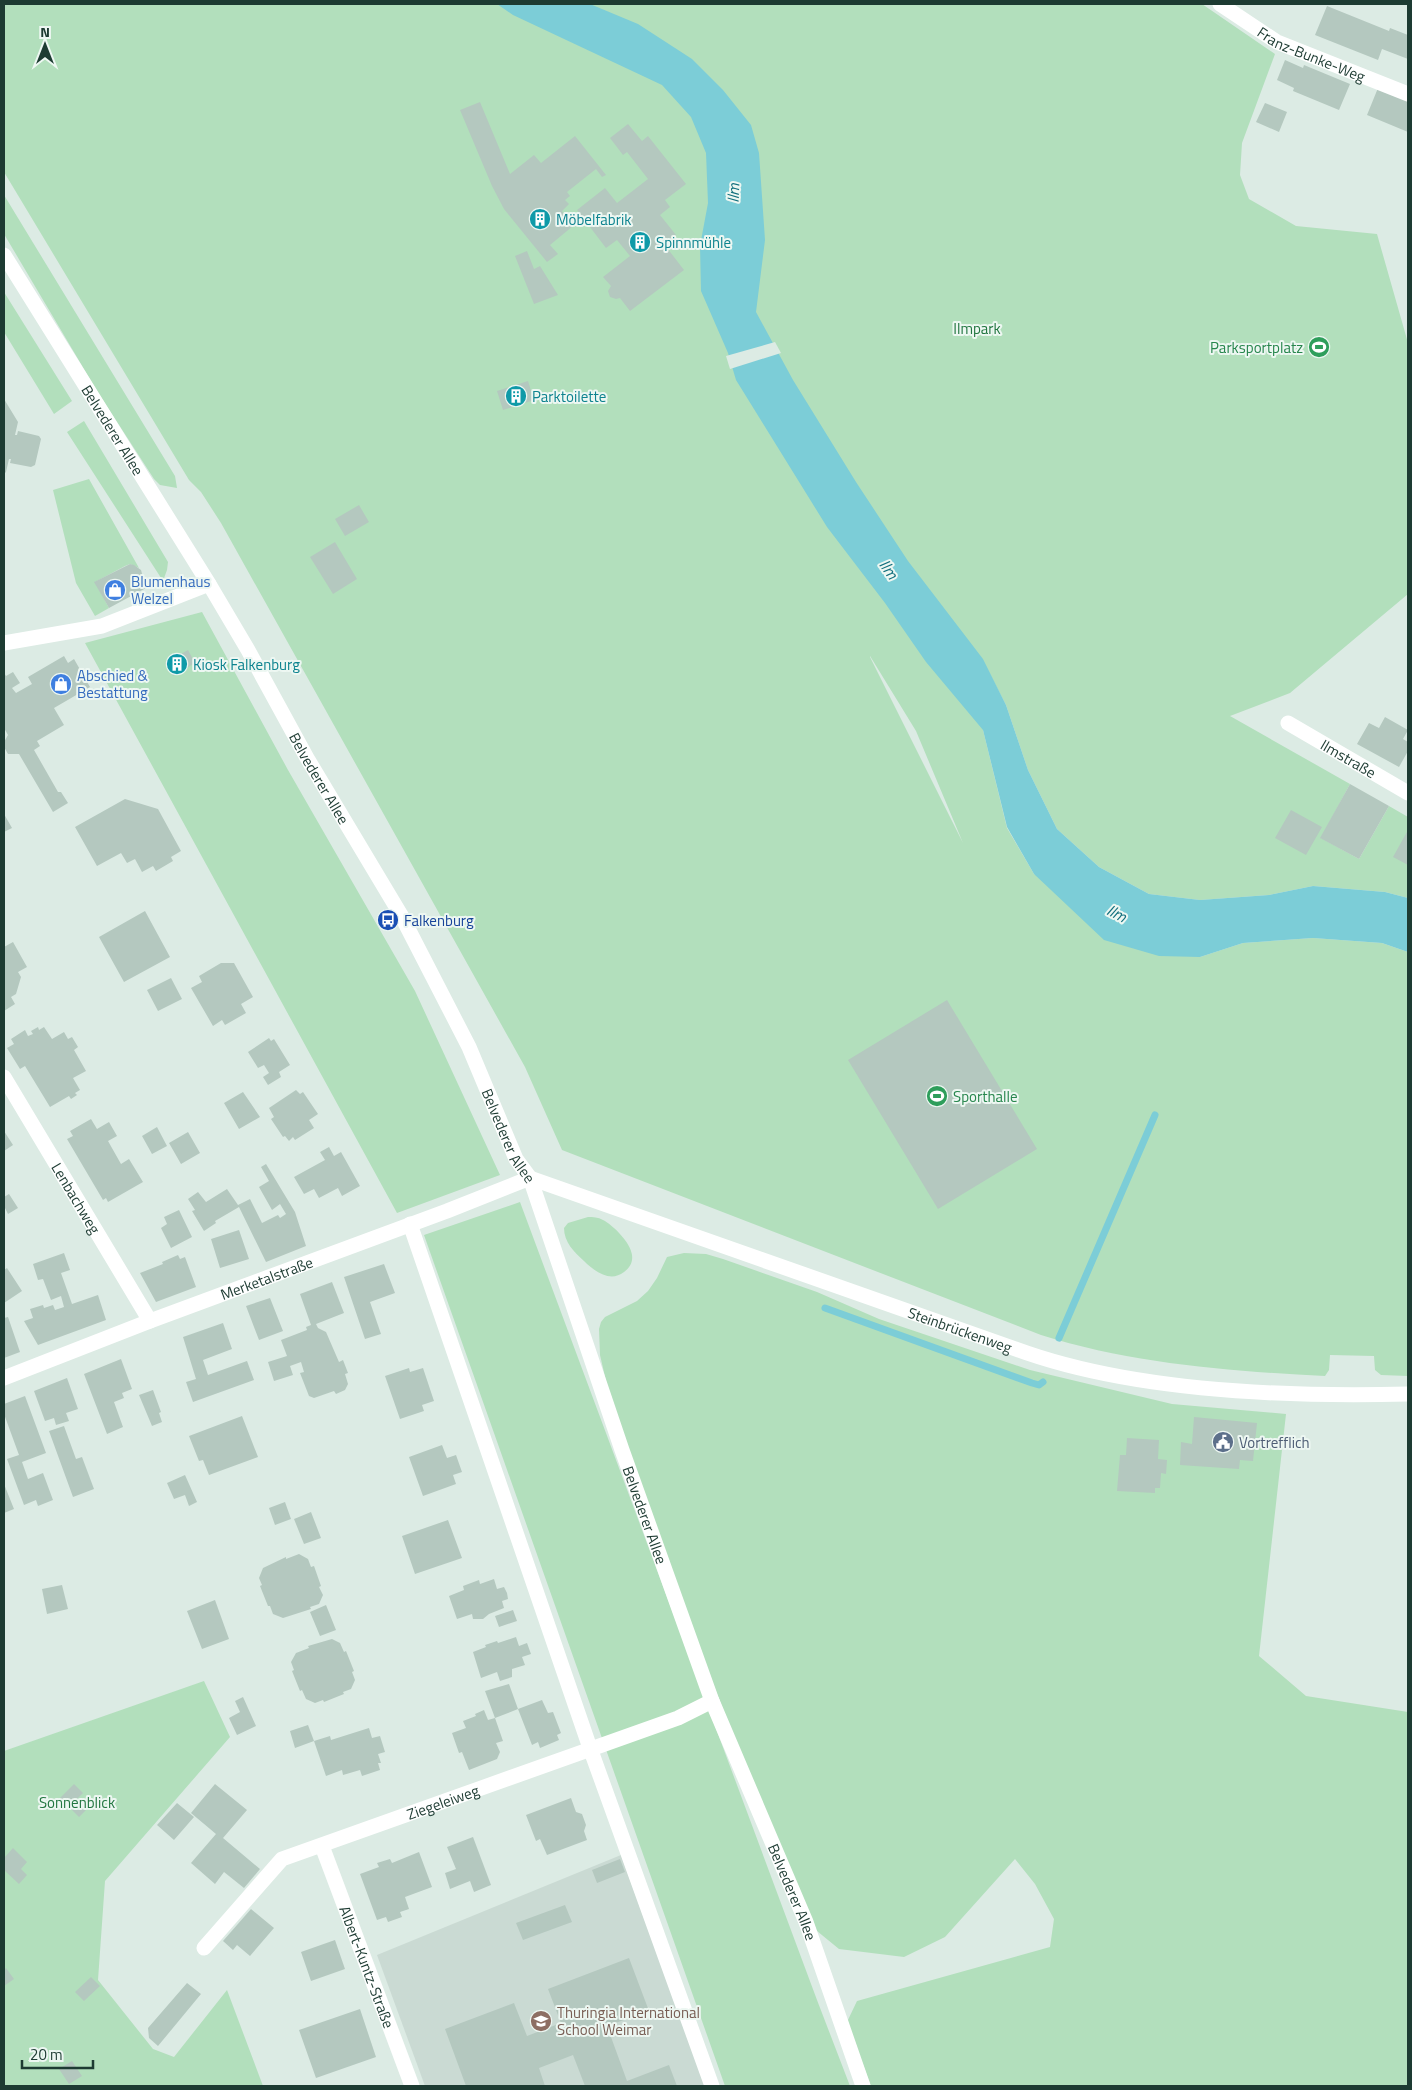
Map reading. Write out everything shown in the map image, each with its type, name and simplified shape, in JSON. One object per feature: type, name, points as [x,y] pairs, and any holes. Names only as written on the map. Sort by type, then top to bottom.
[{"type":"street","name":"Franz-Bunke-Weg","points":[[1220,4],[1277,42],[1408,94]]},
{"type":"street","name":"Belvederer Allee","points":[[4,255],[209,584],[307,758],[401,915],[470,1047],[516,1159],[530,1178],[622,1450],[712,1701],[806,1922],[863,2086]]},
{"type":"street","points":[[4,643],[102,626],[209,584]]},
{"type":"street","name":"Ilmstraße","points":[[1288,723],[1408,793]]},
{"type":"street","name":"Lenbachweg","points":[[4,1077],[150,1321]]},
{"type":"street","name":"Merketalstraße","points":[[4,1378],[530,1178]]},
{"type":"street","name":"Steinbrückenweg","points":[[530,1178],[1027,1353],[1072,1366],[1111,1375],[1236,1390],[1408,1394]]},
{"type":"street","points":[[410,1224],[590,1748],[712,2086]]},
{"type":"street","name":"Ziegeleiweg","points":[[204,1948],[282,1860],[678,1718],[712,1701]]},
{"type":"street","name":"Albert-Kuntz-Straße","points":[[322,1846],[412,2086]]},
{"type":"shaded area","name":"Thuringia International School Weimar","points":[[621,1855],[705,2086],[425,2086],[377,1955]]},
{"type":"green space","name":"Ilmpark","points":[[4,4],[1202,4],[1275,54],[1242,143],[1240,175],[1249,199],[1296,226],[1377,234],[1408,343],[1408,594],[1290,693],[1230,716],[1350,784],[1321,838],[1359,859],[1389,806],[1408,817],[1408,898],[1385,892],[1313,886],[1269,895],[1200,900],[1149,894],[1099,867],[1057,829],[1028,770],[1006,705],[983,661],[983,730],[1007,828],[1034,874],[1200,957],[1243,943],[1313,938],[1382,943],[1408,952],[1408,1376],[1381,1375],[1375,1370],[1374,1356],[1330,1355],[1329,1370],[1325,1376],[1253,1372],[1182,1364],[1111,1353],[1076,1345],[1041,1335],[562,1150],[525,1067],[221,523],[201,492],[189,480],[4,172]],"holes":[[[870,656],[916,731],[963,843]]]},
{"type":"green space","points":[[4,195],[175,476],[177,488],[160,485],[154,479],[97,391],[4,234]]},
{"type":"green space","points":[[4,292],[72,401],[54,414],[4,332]]},
{"type":"green space","points":[[84,421],[168,562],[163,581],[67,432]]},
{"type":"green space","points":[[89,479],[139,568],[130,564],[95,582],[109,608],[95,616],[76,583],[53,490]]},
{"type":"green space","points":[[202,612],[288,770],[415,991],[500,1175],[397,1213],[85,643]]},
{"type":"green space","points":[[520,1202],[850,2086],[725,2086],[424,1235]]},
{"type":"green space","points":[[588,1217],[599,1218],[607,1222],[621,1235],[631,1250],[632,1260],[629,1267],[619,1275],[608,1276],[597,1272],[570,1246],[564,1233],[564,1228],[568,1223]]},
{"type":"green space","points":[[684,1253],[706,1254],[723,1259],[817,1292],[879,1319],[1030,1370],[1172,1404],[1286,1414],[1259,1656],[1306,1696],[1408,1712],[1408,2086],[871,2086],[847,2022],[857,2001],[1050,1947],[1054,1919],[1035,1884],[1015,1859],[945,1937],[904,1957],[839,1949],[806,1922],[622,1450],[600,1355],[599,1329],[605,1317],[637,1301],[648,1291],[657,1278],[667,1257]]},
{"type":"green space","name":"Sonnenblick","points":[[204,1681],[230,1737],[105,1881],[98,1980],[153,2049],[174,2057],[227,1990],[263,2086],[4,2086],[4,1751]]},
{"type":"water","name":"Ilm","points":[[497,4],[590,4],[638,24],[692,59],[723,90],[751,125],[759,153],[765,240],[756,312],[793,380],[856,482],[908,561],[983,659],[1006,705],[1028,770],[1057,829],[1099,867],[1149,894],[1200,900],[1269,895],[1313,886],[1385,892],[1408,898],[1408,952],[1382,943],[1313,938],[1243,943],[1200,957],[1159,956],[1104,940],[1034,874],[1007,827],[983,730],[926,662],[885,603],[827,527],[736,380],[728,353],[701,291],[700,246],[708,203],[706,153],[691,117],[662,85],[513,15]]},
{"type":"pier","points":[[775,342],[781,353],[730,369],[726,356]]},
{"type":"building","points":[[1327,6],[1389,31],[1390,28],[1408,35],[1408,59],[1382,49],[1378,60],[1315,35]]},
{"type":"building","points":[[1285,60],[1303,68],[1304,65],[1350,84],[1339,110],[1293,91],[1294,88],[1277,80]]},
{"type":"building","points":[[1378,88],[1408,101],[1408,132],[1367,115]]},
{"type":"building","points":[[480,102],[510,174],[534,155],[541,163],[575,136],[606,175],[602,177],[596,169],[567,192],[570,196],[565,200],[569,204],[562,211],[573,226],[550,245],[558,254],[547,262],[504,209],[492,186],[460,110]]},
{"type":"building","points":[[1265,103],[1287,112],[1279,132],[1256,122]]},
{"type":"building","points":[[628,124],[642,141],[648,136],[686,184],[665,200],[670,207],[660,215],[676,235],[664,244],[684,270],[630,311],[620,298],[610,297],[608,291],[611,286],[603,277],[630,256],[617,240],[606,248],[577,210],[605,188],[617,203],[648,179],[627,152],[623,155],[610,138]]},
{"type":"building","points":[[527,251],[534,269],[540,266],[558,295],[534,304],[515,256]]},
{"type":"building","name":"Parktoilette","points":[[528,381],[534,400],[503,410],[497,391]]},
{"type":"building","points":[[4,399],[18,422],[15,435],[17,435],[18,431],[39,436],[41,439],[35,465],[31,467],[10,463],[11,459],[9,459],[4,474]]},
{"type":"building","points":[[359,505],[369,522],[345,536],[335,519]]},
{"type":"building","points":[[335,542],[357,579],[333,594],[310,557]]},
{"type":"building","points":[[130,564],[141,570],[146,588],[109,608],[94,582]]},
{"type":"building","name":"Kiosk Falkenburg","points":[[188,650],[195,663],[173,676],[165,663]]},
{"type":"building","points":[[64,656],[68,663],[74,659],[90,687],[54,708],[64,725],[37,741],[40,746],[34,750],[58,792],[61,792],[68,803],[53,812],[19,754],[8,754],[4,747],[4,742],[8,735],[4,728],[4,673],[6,676],[13,672],[20,683],[12,688],[16,693],[32,684],[28,677]]},
{"type":"building","points":[[1385,717],[1408,730],[1403,739],[1408,742],[1408,751],[1399,767],[1357,744],[1369,723],[1379,728]]},
{"type":"building","points":[[1350,784],[1389,806],[1359,859],[1320,838]]},
{"type":"building","points":[[125,799],[158,809],[181,851],[171,857],[173,861],[156,871],[153,866],[142,872],[135,859],[127,863],[121,853],[97,866],[75,827]]},
{"type":"building","points":[[1291,810],[1322,827],[1306,855],[1275,838]]},
{"type":"building","points":[[4,814],[12,828],[4,832]]},
{"type":"building","points":[[1408,830],[1408,865],[1393,857]]},
{"type":"building","points":[[145,911],[170,957],[124,982],[99,937]]},
{"type":"building","points":[[13,942],[27,967],[18,972],[21,977],[16,994],[11,997],[15,1004],[4,1011],[4,947]]},
{"type":"building","points":[[221,963],[234,963],[253,997],[241,1004],[246,1013],[225,1025],[222,1020],[213,1026],[191,988],[202,982],[199,976]]},
{"type":"building","points":[[171,978],[182,999],[158,1011],[147,990]]},
{"type":"building","name":"Sporthalle","points":[[947,1000],[1037,1149],[938,1209],[848,1060]]},
{"type":"building","points":[[38,1027],[39,1030],[44,1027],[52,1039],[64,1032],[68,1039],[72,1037],[78,1047],[74,1050],[86,1071],[73,1078],[80,1090],[75,1093],[77,1095],[71,1099],[69,1096],[50,1107],[25,1066],[20,1069],[7,1048],[14,1044],[11,1039],[25,1030],[28,1036],[33,1034],[31,1031]]},
{"type":"building","points":[[269,1038],[271,1041],[274,1039],[290,1065],[279,1072],[281,1077],[268,1085],[263,1077],[269,1073],[264,1065],[258,1068],[248,1052]]},
{"type":"building","points":[[296,1090],[300,1094],[303,1092],[318,1114],[309,1120],[314,1128],[295,1140],[293,1137],[289,1141],[285,1136],[283,1137],[271,1119],[274,1117],[269,1108]]},
{"type":"building","points":[[243,1092],[260,1117],[239,1129],[224,1103]]},
{"type":"building","points":[[91,1119],[97,1129],[109,1122],[117,1136],[108,1141],[121,1164],[129,1159],[143,1182],[108,1202],[106,1198],[103,1200],[67,1139],[73,1136],[70,1131]]},
{"type":"building","points":[[157,1127],[167,1146],[152,1154],[142,1136]]},
{"type":"building","points":[[4,1131],[13,1145],[4,1151]]},
{"type":"building","points":[[188,1132],[200,1153],[181,1164],[169,1143]]},
{"type":"building","points":[[329,1147],[334,1156],[341,1152],[360,1186],[342,1196],[338,1188],[319,1198],[314,1189],[304,1194],[294,1177],[325,1160],[320,1152]]},
{"type":"building","points":[[266,1164],[295,1212],[306,1246],[266,1262],[239,1207],[215,1221],[216,1223],[204,1231],[192,1211],[195,1210],[188,1199],[198,1192],[206,1202],[227,1189],[238,1205],[250,1199],[262,1223],[278,1215],[280,1218],[286,1214],[280,1204],[272,1210],[259,1187],[269,1181],[261,1167]]},
{"type":"building","points":[[9,1194],[18,1208],[8,1214],[4,1206],[4,1197]]},
{"type":"building","points":[[179,1210],[192,1237],[171,1248],[161,1228],[167,1224],[164,1217]]},
{"type":"building","points":[[239,1230],[249,1259],[220,1268],[211,1239]]},
{"type":"building","points":[[64,1253],[70,1270],[61,1273],[72,1304],[98,1295],[106,1320],[38,1345],[24,1321],[33,1318],[30,1309],[43,1305],[44,1308],[53,1305],[55,1310],[64,1307],[61,1296],[51,1300],[43,1279],[38,1280],[33,1264]]},
{"type":"building","points":[[178,1255],[180,1259],[185,1257],[196,1287],[156,1302],[140,1273],[163,1264],[162,1262]]},
{"type":"building","points":[[384,1264],[395,1293],[370,1302],[381,1334],[365,1339],[344,1277]]},
{"type":"building","points":[[7,1268],[22,1291],[4,1303],[4,1270]]},
{"type":"building","points":[[332,1282],[344,1313],[316,1324],[318,1328],[326,1332],[339,1362],[343,1360],[348,1373],[345,1374],[348,1384],[345,1390],[336,1394],[334,1391],[314,1398],[309,1396],[300,1373],[304,1372],[301,1362],[290,1366],[293,1375],[274,1381],[268,1362],[287,1356],[281,1340],[307,1330],[306,1327],[311,1325],[300,1294]]},
{"type":"building","points":[[270,1298],[283,1331],[259,1340],[246,1306]]},
{"type":"building","points":[[8,1317],[20,1352],[4,1358],[4,1318]]},
{"type":"building","points":[[223,1323],[232,1349],[203,1360],[208,1375],[247,1361],[254,1380],[193,1402],[186,1382],[196,1379],[183,1337]]},
{"type":"building","points":[[121,1359],[132,1389],[122,1393],[124,1398],[114,1402],[123,1427],[107,1434],[84,1374]]},
{"type":"building","points":[[409,1368],[410,1372],[423,1368],[434,1401],[422,1405],[424,1411],[400,1419],[385,1376]]},
{"type":"building","points":[[67,1378],[78,1409],[66,1413],[69,1421],[56,1425],[54,1418],[45,1421],[34,1391]]},
{"type":"building","points":[[153,1390],[161,1412],[159,1413],[162,1422],[152,1426],[139,1395]]},
{"type":"building","points":[[25,1396],[46,1453],[22,1462],[28,1479],[43,1473],[53,1500],[38,1506],[36,1500],[24,1505],[7,1459],[19,1455],[4,1414],[4,1404]]},
{"type":"building","points":[[242,1416],[258,1457],[209,1475],[203,1460],[199,1461],[189,1436]]},
{"type":"building","points":[[1194,1417],[1257,1423],[1253,1461],[1240,1460],[1239,1469],[1180,1465],[1181,1442],[1192,1444]]},
{"type":"building","points":[[64,1426],[76,1459],[82,1457],[94,1489],[73,1497],[49,1431]]},
{"type":"building","points":[[1127,1438],[1159,1440],[1158,1459],[1167,1460],[1166,1474],[1161,1473],[1160,1488],[1155,1488],[1155,1493],[1117,1491],[1120,1455],[1126,1455]]},
{"type":"building","points":[[442,1445],[447,1458],[456,1455],[462,1472],[453,1475],[456,1484],[423,1496],[409,1457]]},
{"type":"building","points":[[185,1475],[197,1502],[189,1506],[185,1495],[174,1499],[167,1483]]},
{"type":"building","points":[[4,1484],[14,1509],[4,1513]]},
{"type":"building","points":[[285,1502],[291,1519],[275,1525],[269,1508]]},
{"type":"building","points":[[311,1512],[321,1538],[304,1544],[294,1519]]},
{"type":"building","points":[[448,1520],[462,1558],[415,1574],[402,1536]]},
{"type":"building","points":[[299,1554],[308,1559],[311,1567],[314,1566],[323,1595],[319,1604],[310,1607],[311,1609],[283,1618],[273,1614],[270,1606],[268,1606],[259,1578],[263,1568],[286,1557],[286,1559]]},
{"type":"building","points":[[494,1579],[497,1589],[504,1587],[507,1593],[508,1599],[502,1601],[504,1608],[489,1614],[483,1619],[473,1619],[472,1614],[457,1619],[449,1596],[464,1590],[463,1586],[479,1580],[480,1584]]},
{"type":"building","points":[[62,1585],[68,1609],[47,1614],[42,1589]]},
{"type":"building","points":[[215,1600],[229,1639],[202,1649],[187,1611]]},
{"type":"building","points":[[326,1605],[336,1630],[320,1636],[310,1612]]},
{"type":"building","points":[[513,1610],[517,1621],[499,1627],[495,1616]]},
{"type":"building","points":[[516,1637],[519,1646],[527,1643],[531,1654],[522,1657],[525,1665],[512,1669],[512,1677],[500,1681],[497,1672],[481,1678],[473,1652],[486,1647],[485,1645]]},
{"type":"building","points":[[332,1639],[340,1643],[344,1652],[346,1651],[354,1671],[352,1672],[355,1680],[351,1689],[343,1692],[344,1694],[324,1702],[323,1700],[315,1703],[306,1699],[302,1690],[300,1691],[292,1671],[294,1670],[291,1662],[296,1653],[309,1648],[308,1646]]},
{"type":"building","points":[[509,1684],[518,1709],[495,1718],[485,1691]]},
{"type":"building","points":[[243,1697],[256,1726],[237,1735],[229,1718],[240,1712],[235,1701]]},
{"type":"building","points":[[542,1700],[548,1713],[553,1712],[561,1733],[557,1735],[559,1740],[540,1748],[538,1742],[532,1745],[518,1709]]},
{"type":"building","points":[[484,1710],[488,1720],[495,1718],[503,1741],[496,1743],[500,1752],[497,1759],[469,1770],[462,1752],[459,1753],[452,1733],[466,1728],[463,1721],[476,1716],[475,1714]]},
{"type":"building","points":[[308,1725],[314,1741],[295,1748],[290,1731]]},
{"type":"building","points":[[369,1728],[372,1738],[380,1736],[385,1752],[378,1754],[381,1763],[378,1763],[380,1770],[362,1776],[360,1770],[343,1775],[342,1770],[326,1776],[314,1741],[330,1736],[331,1740]]},
{"type":"building","points":[[74,1784],[83,1793],[75,1801],[86,1810],[79,1817],[60,1798]]},
{"type":"building","points":[[215,1784],[247,1810],[223,1838],[260,1869],[244,1888],[224,1872],[215,1884],[191,1863],[216,1834],[191,1813]]},
{"type":"building","points":[[571,1798],[576,1812],[582,1814],[586,1825],[584,1831],[587,1840],[547,1855],[540,1839],[536,1841],[526,1815]]},
{"type":"building","points":[[177,1803],[194,1817],[174,1840],[157,1825]]},
{"type":"building","points":[[473,1837],[491,1885],[474,1892],[470,1881],[450,1889],[445,1873],[456,1869],[447,1847]]},
{"type":"building","points":[[13,1848],[27,1862],[21,1869],[27,1875],[19,1884],[4,1870],[4,1858]]},
{"type":"building","points":[[419,1852],[432,1887],[405,1897],[409,1909],[400,1912],[402,1917],[388,1922],[386,1917],[377,1920],[360,1874],[379,1867],[377,1863],[390,1859],[392,1863]]},
{"type":"building","points":[[620,1859],[625,1872],[597,1883],[592,1870]]},
{"type":"building","points":[[565,1905],[572,1922],[523,1940],[516,1923]]},
{"type":"building","points":[[251,1909],[274,1928],[250,1956],[237,1945],[233,1950],[223,1941]]},
{"type":"building","points":[[335,1940],[345,1969],[311,1981],[301,1952]]},
{"type":"building","points":[[629,1958],[649,2011],[607,2026],[627,2081],[669,2065],[677,2086],[585,2086],[573,2055],[539,2068],[545,2086],[466,2086],[445,2029],[514,2003],[527,2036],[561,2023],[548,1989]]},
{"type":"building","points":[[6,1968],[14,1979],[4,1986],[4,1970]]},
{"type":"building","points":[[91,1977],[100,1986],[84,2001],[75,1992]]},
{"type":"building","points":[[187,1983],[201,1994],[158,2046],[149,2038],[148,2028]]},
{"type":"building","points":[[360,2009],[376,2057],[316,2078],[299,2030]]},
{"type":"building","points":[[72,2061],[82,2076],[69,2084],[59,2069]]},
{"type":"waterway","points":[[1059,1338],[1155,1115]]},
{"type":"waterway","points":[[825,1308],[1032,1383],[1039,1385],[1043,1382]]},
{"type":"place","name":"Möbelfabrik","points":[[540,219]]},
{"type":"place","name":"Spinnmühle","points":[[640,242]]},
{"type":"place","name":"Parksportplatz","points":[[1319,347]]},
{"type":"place","name":"Parktoilette","points":[[516,396]]},
{"type":"place","name":"Blumenhaus Welzel","points":[[115,590]]},
{"type":"place","name":"Kiosk Falkenburg","points":[[177,664]]},
{"type":"place","name":"Abschied & Bestattung","points":[[61,684]]},
{"type":"place","name":"Falkenburg","points":[[388,920]]},
{"type":"place","name":"Sporthalle","points":[[937,1096]]},
{"type":"place","name":"Vortrefflich","points":[[1223,1442]]},
{"type":"place","name":"Thuringia International School Weimar","points":[[541,2021]]}]
